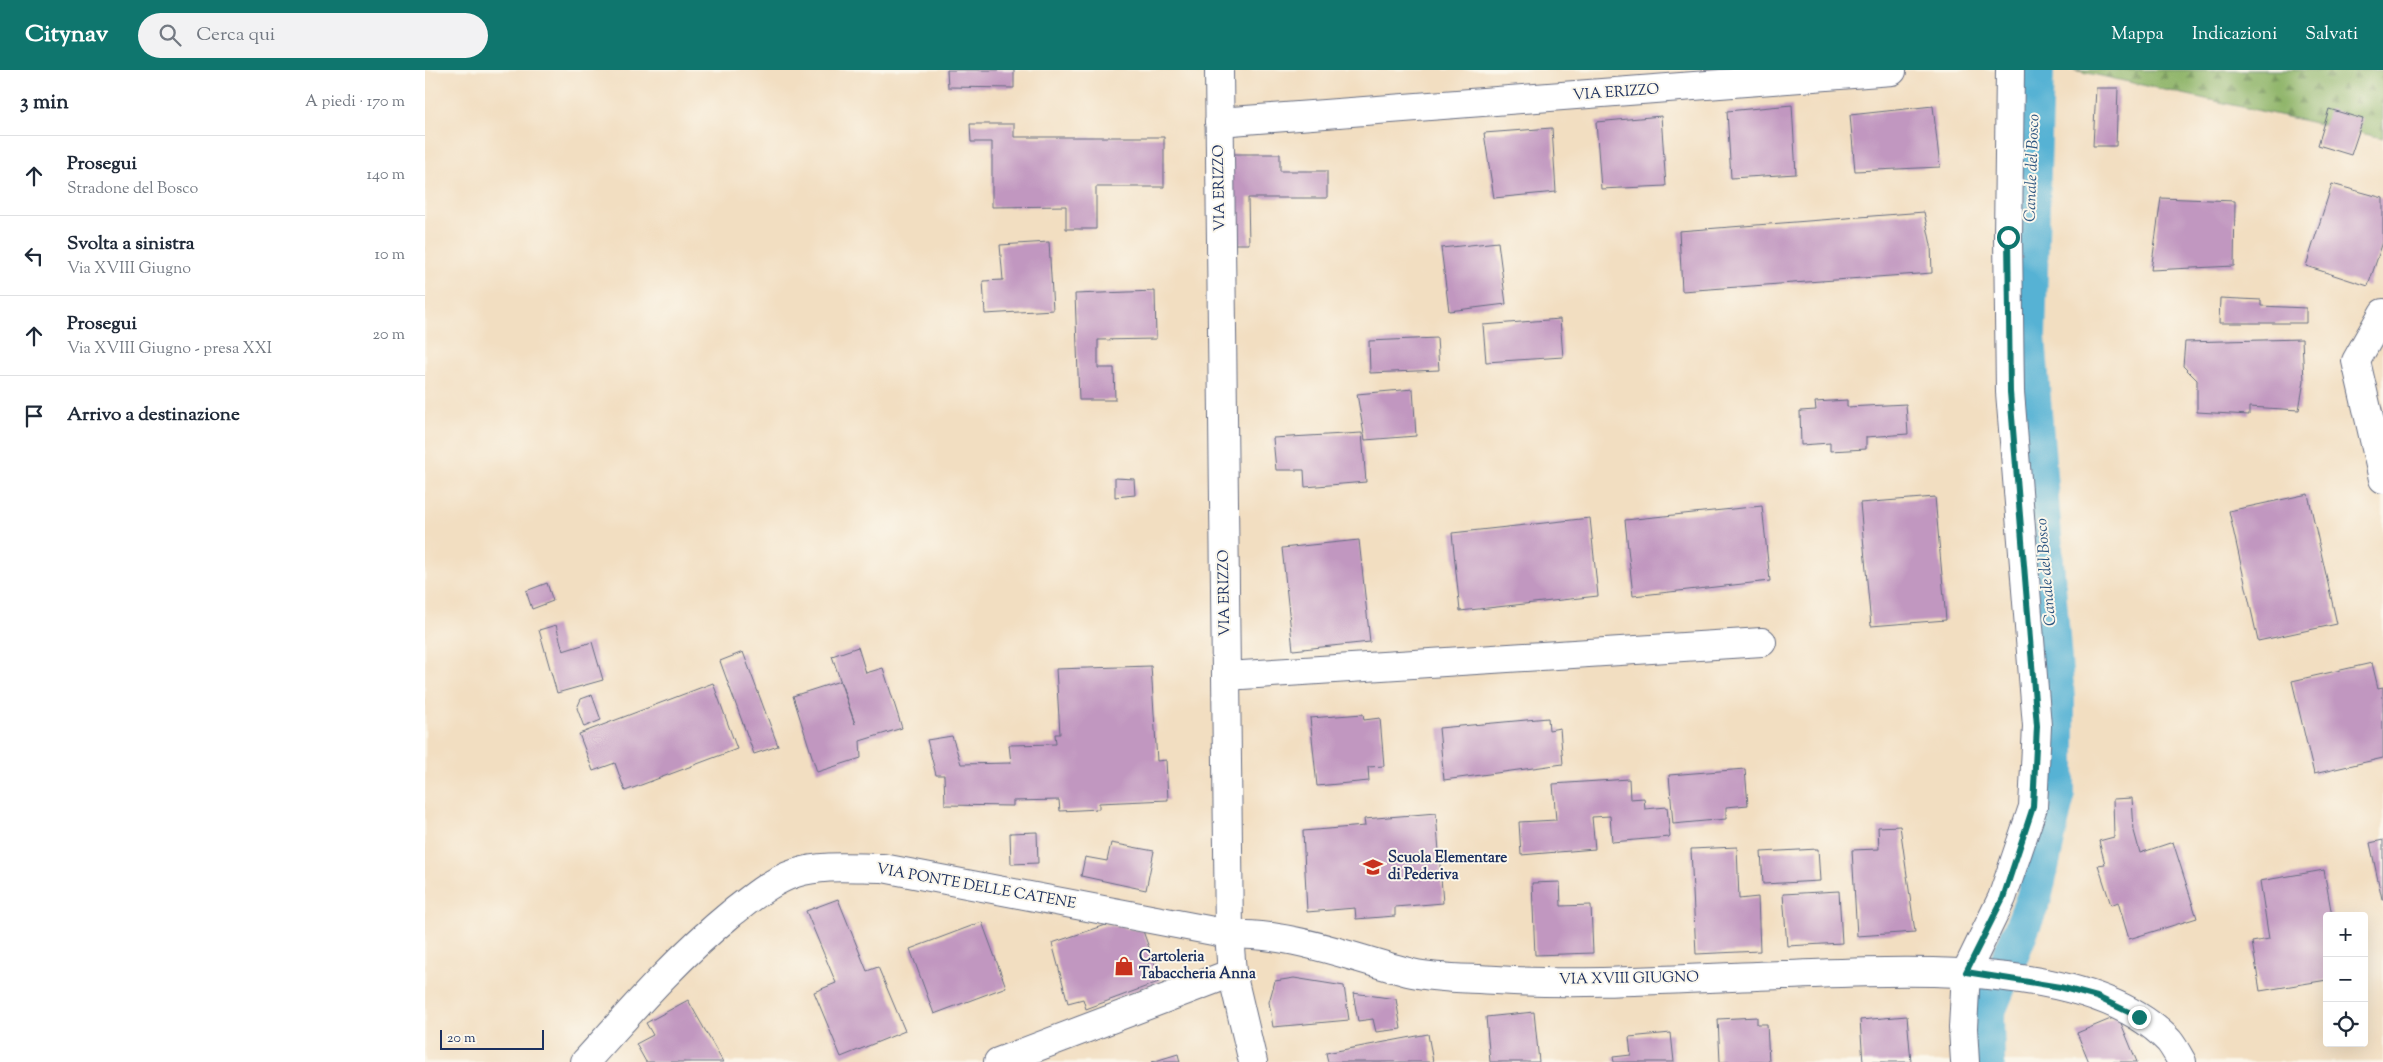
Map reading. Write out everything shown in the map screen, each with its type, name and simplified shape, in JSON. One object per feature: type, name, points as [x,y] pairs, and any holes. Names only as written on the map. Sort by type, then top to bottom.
[{"type":"street","name":"VIA ERIZZO","points":[[1219,70],[1229,934],[1232,973],[1253,1062]]},
{"type":"street","points":[[1965,1062],[1963,1028],[1976,973],[2033,807],[2037,726],[2010,392],[2008,237],[2011,70]]},
{"type":"street","name":"VIA ERIZZO","points":[[1219,122],[1892,71]]},
{"type":"street","points":[[2383,312],[2355,361],[2383,479]]},
{"type":"street","points":[[1226,676],[1762,642]]},
{"type":"street","name":"VIA PONTE DELLE CATENE","points":[[585,1062],[660,978],[715,928],[768,884],[797,872],[827,869],[883,868],[1229,934]]},
{"type":"street","name":"VIA XVIII GIUGNO","points":[[1229,934],[1277,937],[1415,973],[1499,980],[1575,981],[1872,971],[1976,973],[2033,982],[2097,997],[2139,1017],[2169,1042],[2182,1062]]},
{"type":"street","points":[[998,1062],[1232,973]]},
{"type":"green space","points":[[2074,70],[2383,70],[2383,138]]},
{"type":"building","points":[[947,70],[1014,70],[1014,88],[948,87]]},
{"type":"building","points":[[2096,88],[2118,88],[2116,146],[2093,146]]},
{"type":"building","points":[[1792,105],[1796,174],[1731,178],[1727,111]]},
{"type":"building","points":[[1933,106],[1940,167],[1855,171],[1850,115]]},
{"type":"building","points":[[2329,109],[2363,119],[2351,155],[2318,145]]},
{"type":"building","points":[[1661,116],[1666,186],[1601,189],[1596,122]]},
{"type":"building","points":[[970,124],[1014,124],[1014,137],[1164,137],[1164,187],[1096,187],[1096,229],[1066,229],[1066,206],[992,207],[992,142],[971,142]]},
{"type":"building","points":[[1552,128],[1556,192],[1494,198],[1484,133]]},
{"type":"building","points":[[1224,154],[1280,154],[1280,171],[1327,171],[1327,198],[1248,198],[1249,244],[1225,244]]},
{"type":"building","points":[[2332,184],[2383,198],[2383,242],[2368,286],[2306,266]]},
{"type":"building","points":[[2161,198],[2235,201],[2234,266],[2151,270]]},
{"type":"building","points":[[1924,212],[1931,245],[1932,273],[1682,291],[1679,231]]},
{"type":"building","points":[[1049,242],[1053,310],[985,314],[983,281],[1003,280],[1000,245]]},
{"type":"building","points":[[1498,242],[1506,304],[1449,311],[1441,248]]},
{"type":"building","points":[[1155,291],[1156,339],[1098,340],[1098,368],[1114,368],[1115,400],[1079,400],[1075,294]]},
{"type":"building","points":[[2220,298],[2261,300],[2261,306],[2306,308],[2306,323],[2219,323]]},
{"type":"building","points":[[1560,319],[1563,357],[1486,362],[1483,325]]},
{"type":"building","points":[[1437,338],[1439,370],[1370,373],[1369,341]]},
{"type":"building","points":[[2302,339],[2304,381],[2299,410],[2249,407],[2249,415],[2197,412],[2197,380],[2183,366],[2185,342]]},
{"type":"building","points":[[1413,389],[1416,436],[1365,440],[1357,394]]},
{"type":"building","points":[[1847,400],[1847,407],[1906,404],[1908,434],[1866,437],[1866,449],[1830,451],[1830,443],[1801,445],[1800,411],[1816,410],[1815,402]]},
{"type":"building","points":[[1362,433],[1366,482],[1305,487],[1304,470],[1276,470],[1273,438]]},
{"type":"building","points":[[1115,478],[1134,479],[1135,495],[1115,497]]},
{"type":"building","points":[[2308,494],[2337,624],[2258,641],[2229,511]]},
{"type":"building","points":[[1935,497],[1946,620],[1871,626],[1860,503]]},
{"type":"building","points":[[1762,506],[1770,581],[1633,596],[1625,520]]},
{"type":"building","points":[[1590,518],[1598,596],[1460,611],[1452,533]]},
{"type":"building","points":[[1359,540],[1370,642],[1293,650],[1282,548]]},
{"type":"building","points":[[547,583],[553,601],[532,609],[526,591]]},
{"type":"building","points":[[556,625],[563,651],[592,642],[603,680],[557,693],[539,630]]},
{"type":"building","points":[[858,647],[866,673],[883,668],[902,728],[860,741],[861,758],[817,772],[793,696],[840,681],[855,724],[832,656]]},
{"type":"building","points":[[743,652],[778,746],[754,754],[720,661]]},
{"type":"building","points":[[2372,663],[2378,688],[2383,687],[2383,758],[2314,774],[2292,681]]},
{"type":"building","points":[[1151,666],[1157,761],[1166,760],[1168,800],[1099,803],[1099,809],[1060,811],[1059,800],[1013,801],[1013,806],[945,805],[944,775],[936,775],[927,740],[952,736],[961,764],[1011,763],[1009,745],[1056,744],[1055,734],[1060,734],[1056,669]]},
{"type":"building","points":[[713,683],[737,749],[625,791],[615,763],[593,771],[579,734]]},
{"type":"building","points":[[592,695],[601,720],[584,727],[577,708],[581,699]]},
{"type":"building","points":[[1363,714],[1364,720],[1380,718],[1384,766],[1368,767],[1369,781],[1317,786],[1310,718]]},
{"type":"building","points":[[1548,718],[1549,730],[1560,728],[1563,764],[1444,780],[1439,728]]},
{"type":"building","points":[[1745,769],[1748,805],[1726,807],[1726,819],[1673,824],[1669,775]]},
{"type":"building","points":[[1629,779],[1630,799],[1644,798],[1645,809],[1667,807],[1670,837],[1612,842],[1610,816],[1592,817],[1595,849],[1521,855],[1519,822],[1556,820],[1553,784]]},
{"type":"building","points":[[2132,798],[2134,831],[2140,853],[2173,842],[2197,918],[2129,939],[2118,902],[2111,905],[2098,865],[2105,864],[2099,841],[2114,837],[2113,799]]},
{"type":"building","name":"Scuola Elementare di Pederiva","points":[[1436,813],[1443,903],[1395,907],[1395,916],[1356,919],[1355,908],[1307,912],[1303,831],[1365,826],[1364,819]]},
{"type":"building","points":[[1900,826],[1915,932],[1857,936],[1852,850],[1879,849],[1878,827]]},
{"type":"building","points":[[1037,832],[1038,863],[1011,864],[1010,833]]},
{"type":"building","points":[[2383,840],[2383,899],[2382,899],[2370,843]]},
{"type":"building","points":[[1111,843],[1154,851],[1146,890],[1081,876],[1085,857],[1107,861]]},
{"type":"building","points":[[1737,847],[1739,899],[1758,897],[1760,951],[1696,954],[1691,849]]},
{"type":"building","points":[[1818,849],[1820,881],[1763,884],[1761,852]]},
{"type":"building","points":[[2324,870],[2331,912],[2323,912],[2323,981],[2260,991],[2252,942],[2269,939],[2260,881]]},
{"type":"building","points":[[1560,882],[1561,906],[1591,905],[1593,953],[1535,955],[1532,883]]},
{"type":"building","points":[[1839,891],[1842,943],[1787,946],[1783,894]]},
{"type":"building","points":[[838,899],[867,971],[878,967],[905,1031],[841,1057],[814,992],[836,983],[806,911]]},
{"type":"building","points":[[982,922],[1006,987],[934,1014],[910,949]]},
{"type":"building","points":[[1106,925],[1143,931],[1161,981],[1086,1009],[1083,999],[1068,1003],[1052,943]]},
{"type":"building","points":[[1294,978],[1344,986],[1349,1020],[1273,1027],[1269,1002],[1275,981]]},
{"type":"building","points":[[1353,993],[1396,999],[1401,1029],[1376,1032],[1373,1019],[1358,1021]]},
{"type":"building","points":[[688,1000],[723,1062],[646,1062],[636,1044],[653,1035],[646,1023]]},
{"type":"building","points":[[1534,1012],[1539,1062],[1490,1062],[1486,1017]]},
{"type":"building","points":[[1907,1016],[1911,1062],[1863,1062],[1860,1020]]},
{"type":"building","points":[[2118,1016],[2137,1062],[2089,1062],[2077,1033]]},
{"type":"building","points":[[1757,1017],[1757,1024],[1767,1024],[1769,1062],[1720,1062],[1718,1019]]},
{"type":"building","points":[[1671,1033],[1674,1062],[1614,1062],[1613,1057],[1631,1055],[1629,1037]]},
{"type":"building","points":[[1428,1034],[1433,1062],[1328,1062],[1326,1053]]},
{"type":"building","points":[[1178,1054],[1180,1062],[1152,1062]]},
{"type":"waterway","name":"Canale del Bosco","points":[[1987,1062],[1986,1016],[2034,898],[2057,795],[2057,699],[2028,337],[2036,70]]},
{"type":"place","name":"Scuola Elementare di Pederiva","points":[[1373,867]]},
{"type":"place","name":"Cartoleria Tabaccheria Anna","points":[[1124,966]]},
{"type":"route","points":[[2008,237],[2010,392],[2023,574],[2037,726],[2033,807],[2003,898],[1966,972],[2060,987],[2097,997],[2139,1017]]}]
